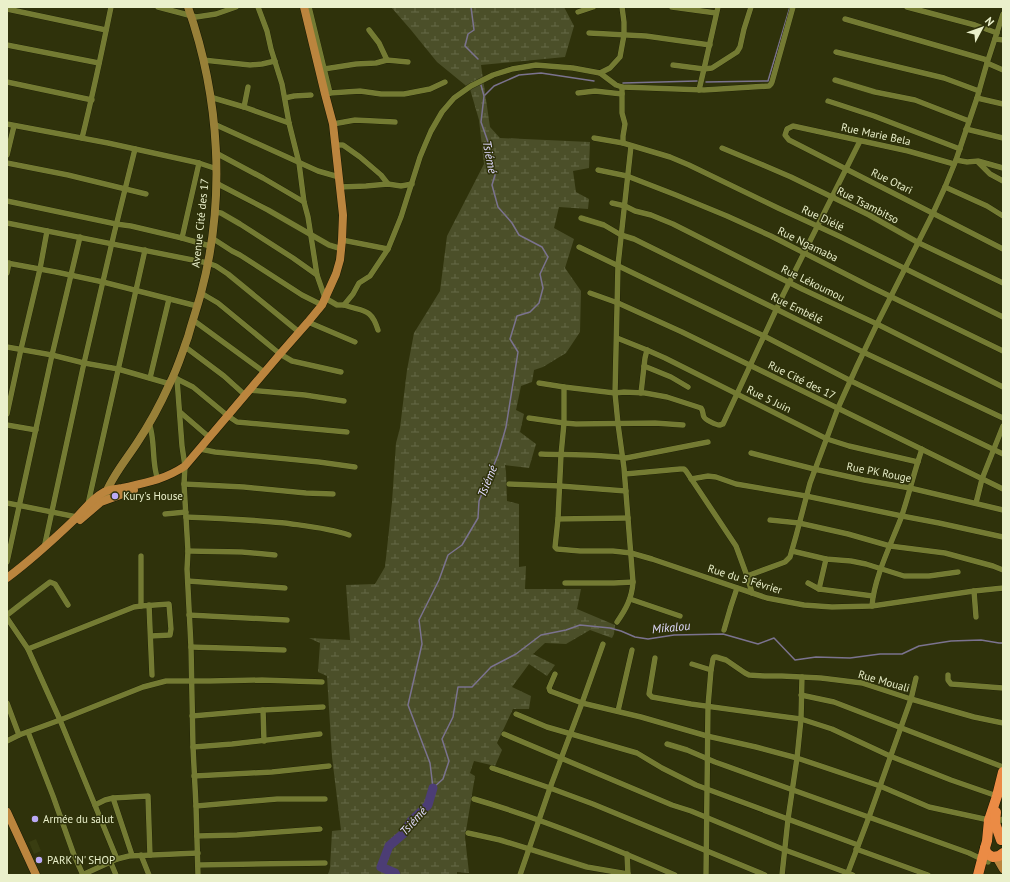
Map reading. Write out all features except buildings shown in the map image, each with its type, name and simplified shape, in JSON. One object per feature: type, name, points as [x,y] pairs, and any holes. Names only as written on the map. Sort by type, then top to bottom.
[{"type":"highway","points":[[978,875],[992,858],[986,845],[996,821],[1003,772]]},
{"type":"highway","points":[[996,821],[1002,841]]},
{"type":"highway","points":[[986,845],[992,838],[999,838],[1002,841]]},
{"type":"main road","points":[[7,578],[44,548],[88,505],[139,489],[176,472],[185,466],[308,322],[323,302],[336,274],[340,260],[342,249],[342,215],[333,124],[327,94],[304,7]]},
{"type":"main road","points":[[107,490],[120,489],[157,480]]},
{"type":"main road","points":[[7,582],[40,556],[91,511],[101,500]]},
{"type":"main road","points":[[7,812],[9,823],[36,875]]},
{"type":"main road","points":[[992,858],[1003,869]]},
{"type":"street","points":[[82,138],[92,100],[111,7]]},
{"type":"street","points":[[158,7],[189,11],[196,17],[216,14],[236,7]]},
{"type":"street","points":[[258,7],[267,31],[282,84],[299,163],[304,202],[323,302]]},
{"type":"street","points":[[309,7],[324,69],[327,94],[360,91],[381,94],[404,94],[430,89],[445,82]]},
{"type":"street","points":[[578,12],[593,7]]},
{"type":"street","points":[[600,73],[610,68],[620,57],[624,35],[622,7]]},
{"type":"street","points":[[672,7],[716,14]]},
{"type":"street","points":[[699,90],[718,7]]},
{"type":"street","points":[[673,65],[704,69],[712,68],[737,52],[740,47],[751,7]]},
{"type":"street","points":[[344,304],[353,294],[359,283],[370,276],[388,249],[401,217],[425,144],[442,112],[454,98],[471,86],[493,75],[512,69],[536,65],[573,68],[600,73],[616,85],[622,87],[699,90],[766,87],[771,84],[793,7]]},
{"type":"street","points":[[907,7],[975,25],[1003,40]]},
{"type":"street","points":[[7,9],[106,30]]},
{"type":"street","name":"Avenue Cité des 17","points":[[118,472],[173,380],[193,320],[208,263],[217,169],[214,124],[203,60],[189,11]]},
{"type":"street","points":[[747,576],[785,562],[790,557],[814,469],[838,408],[863,352],[919,243],[945,187],[960,149],[1003,14]]},
{"type":"street","points":[[845,19],[987,61],[1003,70]]},
{"type":"street","points":[[369,30],[379,43],[388,60]]},
{"type":"street","points":[[589,33],[646,36],[710,45]]},
{"type":"street","points":[[7,45],[99,63]]},
{"type":"street","points":[[836,52],[944,78],[979,91]]},
{"type":"street","points":[[203,60],[250,64],[262,64],[275,61]]},
{"type":"street","points":[[324,69],[356,64],[376,63],[388,60],[408,62]]},
{"type":"street","points":[[835,80],[875,92],[915,100],[969,121]]},
{"type":"street","points":[[7,82],[92,100]]},
{"type":"street","points":[[244,107],[248,86]]},
{"type":"street","points":[[622,87],[622,113],[625,124],[623,136],[624,143]]},
{"type":"street","points":[[578,93],[595,92],[622,94]]},
{"type":"street","points":[[285,98],[294,96],[311,96]]},
{"type":"street","points":[[210,97],[289,122]]},
{"type":"street","points":[[977,98],[1003,104]]},
{"type":"street","points":[[828,101],[874,116],[960,149]]},
{"type":"street","points":[[333,124],[356,120],[395,122]]},
{"type":"street","points":[[7,124],[134,149],[199,163],[217,169]]},
{"type":"street","points":[[214,124],[299,163],[318,171],[339,177]]},
{"type":"street","points":[[7,155],[14,126]]},
{"type":"street","name":"Rue Marie Bela","points":[[793,126],[955,162],[978,161],[1003,168]]},
{"type":"street","name":"Rue Otari","points":[[793,126],[787,129],[785,135],[790,140],[1003,249]]},
{"type":"street","points":[[966,129],[1003,138]]},
{"type":"street","name":"Rue Diélé","points":[[594,138],[624,143],[670,157],[689,165],[841,237],[1003,317]]},
{"type":"street","points":[[539,383],[615,393],[645,393],[667,397],[701,408],[705,418],[721,425],[724,422],[804,253],[860,141]]},
{"type":"street","points":[[335,145],[343,146],[360,157],[381,175],[388,184]]},
{"type":"street","points":[[617,622],[627,607],[633,591],[625,474],[615,393],[618,265],[631,146]]},
{"type":"street","name":"Rue Tsambitso","points":[[722,148],[764,165],[832,197],[869,215],[919,243],[1003,283]]},
{"type":"street","points":[[44,548],[84,363],[134,149]]},
{"type":"street","points":[[216,153],[304,202]]},
{"type":"street","points":[[978,161],[990,174],[1003,181]]},
{"type":"street","points":[[7,163],[68,175],[146,194]]},
{"type":"street","points":[[182,238],[199,163]]},
{"type":"street","name":"Rue Ngamaba","points":[[598,170],[627,176],[727,216],[771,236],[1003,352]]},
{"type":"street","points":[[216,183],[332,246],[342,249]]},
{"type":"street","points":[[340,186],[388,184],[401,186],[412,184]]},
{"type":"street","points":[[945,187],[987,206],[1003,216]]},
{"type":"street","points":[[7,201],[182,238],[211,242],[240,254],[302,295],[323,302],[337,305],[344,304],[355,309],[365,311],[370,314],[378,330]]},
{"type":"street","name":"Rue Lékoumou","points":[[612,203],[625,206],[673,224],[1003,387]]},
{"type":"street","points":[[214,212],[221,213],[240,224],[317,275]]},
{"type":"street","name":"Rue Embélé","points":[[581,218],[604,225],[621,235],[634,239],[863,352],[1003,418]]},
{"type":"street","points":[[7,223],[208,263],[216,266],[228,274],[299,332]]},
{"type":"street","points":[[7,414],[40,269],[47,231]]},
{"type":"street","points":[[7,562],[52,355],[80,238]]},
{"type":"street","points":[[342,240],[388,249]]},
{"type":"street","points":[[580,247],[764,336],[851,381],[1003,454]]},
{"type":"street","points":[[88,505],[145,250]]},
{"type":"street","points":[[7,273],[8,263],[103,282],[197,306]]},
{"type":"street","points":[[201,293],[218,303],[280,354],[292,362],[341,372]]},
{"type":"street","name":"Rue Cité des 17","points":[[590,293],[618,303],[682,332],[1003,489]]},
{"type":"street","points":[[150,378],[169,299]]},
{"type":"street","points":[[193,320],[264,372]]},
{"type":"street","points":[[308,322],[355,342]]},
{"type":"street","name":"Rue 5 Juin","points":[[617,338],[648,350],[826,439],[849,446],[918,462]]},
{"type":"street","points":[[184,346],[247,392],[311,396],[344,401]]},
{"type":"street","points":[[7,347],[118,369],[150,378],[173,380],[193,387],[237,422],[347,432]]},
{"type":"street","points":[[641,393],[644,366],[648,350]]},
{"type":"street","points":[[644,366],[668,375],[688,386]]},
{"type":"street","points":[[173,380],[180,412],[185,466],[184,484],[188,551],[189,615],[192,647],[192,716],[198,875]]},
{"type":"street","points":[[564,387],[564,423],[558,519],[628,518]]},
{"type":"street","points":[[180,412],[209,437]]},
{"type":"street","points":[[529,418],[564,423],[655,423],[683,425]]},
{"type":"street","points":[[148,424],[152,436],[157,480]]},
{"type":"street","points":[[7,425],[36,430]]},
{"type":"street","points":[[976,503],[982,479],[1003,426]]},
{"type":"street","points":[[541,454],[630,458],[708,442]]},
{"type":"street","points":[[200,449],[215,452],[355,467]]},
{"type":"street","points":[[872,606],[873,596],[881,569],[902,516],[922,449]]},
{"type":"street","name":"Rue PK Rouge","points":[[751,453],[814,469],[910,488],[1003,510]]},
{"type":"street","points":[[625,474],[682,469],[686,471],[736,546],[752,593]]},
{"type":"street","points":[[101,500],[118,472]]},
{"type":"street","points":[[101,500],[110,479],[118,472]]},
{"type":"street","points":[[692,479],[708,476],[716,477],[736,484],[806,496],[1003,537]]},
{"type":"street","points":[[184,484],[333,494]]},
{"type":"street","points":[[508,484],[626,490]]},
{"type":"street","points":[[7,503],[77,517]]},
{"type":"street","points":[[165,514],[304,525],[349,535]]},
{"type":"street","name":"Rue du 5 Février","points":[[558,519],[557,549],[631,553],[767,598],[804,605],[832,607],[872,606],[1003,588]]},
{"type":"street","points":[[770,520],[799,523],[890,546],[945,553],[1003,570]]},
{"type":"street","points":[[792,550],[826,559],[866,564],[904,576],[913,577],[958,572]]},
{"type":"street","points":[[188,551],[242,552],[275,555]]},
{"type":"street","points":[[141,556],[141,606]]},
{"type":"street","points":[[818,589],[826,559]]},
{"type":"street","points":[[188,581],[285,588]]},
{"type":"street","points":[[7,614],[50,582],[55,584],[68,605]]},
{"type":"street","points":[[564,583],[633,582]]},
{"type":"street","points":[[808,583],[818,589],[873,596]]},
{"type":"street","points":[[724,630],[738,588]]},
{"type":"street","points":[[974,591],[976,617]]},
{"type":"street","points":[[630,599],[680,616]]},
{"type":"street","points":[[28,649],[117,613],[141,606],[168,604],[171,630],[170,634],[150,636]]},
{"type":"street","points":[[149,605],[152,675]]},
{"type":"street","points":[[189,615],[287,620]]},
{"type":"street","points":[[7,618],[28,649],[60,720],[117,860]]},
{"type":"street","points":[[520,875],[602,644]]},
{"type":"street","points":[[192,647],[284,650]]},
{"type":"street","points":[[618,711],[632,650]]},
{"type":"street","name":"Rue Mouali","points":[[711,670],[713,659],[716,657],[726,660],[749,675],[821,678],[862,683],[974,717],[1003,723]]},
{"type":"street","points":[[655,658],[650,695],[708,706],[801,719],[832,729],[890,756],[951,780],[999,794]]},
{"type":"street","points":[[692,664],[711,670],[707,736],[706,875]]},
{"type":"street","points":[[555,674],[549,688],[550,691],[582,703],[797,758],[880,786],[929,807],[996,821]]},
{"type":"street","points":[[948,675],[948,680],[951,684],[1003,688]]},
{"type":"street","points":[[782,875],[801,719],[802,678]]},
{"type":"street","points":[[504,734],[665,802],[707,817],[785,850],[849,874],[857,847],[911,699],[916,678]]},
{"type":"street","points":[[7,740],[148,685],[166,681],[192,682],[262,680],[322,682]]},
{"type":"street","points":[[801,695],[834,702],[1003,767]]},
{"type":"street","points":[[7,703],[19,735]]},
{"type":"street","points":[[192,716],[323,707]]},
{"type":"street","points":[[263,710],[264,741]]},
{"type":"street","points":[[516,714],[547,727],[637,753],[692,783],[788,819],[928,875]]},
{"type":"street","points":[[28,732],[74,855],[83,875],[117,860],[132,856],[198,854]]},
{"type":"street","points":[[193,747],[264,741],[320,734]]},
{"type":"street","points":[[667,744],[969,853],[992,858]]},
{"type":"street","points":[[194,776],[272,772],[329,766]]},
{"type":"street","points":[[492,768],[550,788],[764,875]]},
{"type":"street","points":[[94,806],[105,800],[113,798],[147,795],[150,855]]},
{"type":"street","points":[[113,798],[132,856]]},
{"type":"street","points":[[196,806],[276,799],[325,799]]},
{"type":"street","points":[[474,799],[539,820],[609,846],[675,875]]},
{"type":"street","points":[[197,836],[237,835],[320,829]]},
{"type":"street","points":[[468,833],[500,840],[587,867],[628,874],[627,854]]},
{"type":"street","points":[[141,855],[149,875]]},
{"type":"street","points":[[198,865],[325,862]]},
{"type":"street","points":[[110,863],[116,875]]},
{"type":"shaded area","points":[[36,839],[41,851],[34,854],[29,842]]},
{"type":"green space","points":[[391,7],[564,7],[574,26],[565,57],[481,65],[490,127],[500,138],[590,142],[589,168],[573,171],[576,192],[589,199],[588,209],[559,207],[554,228],[574,239],[565,268],[581,291],[580,332],[566,353],[543,367],[534,370],[532,382],[521,386],[516,410],[524,414],[520,432],[536,444],[529,468],[505,465],[507,501],[519,504],[519,567],[526,566],[525,589],[581,589],[577,609],[615,625],[614,634],[612,638],[590,630],[566,644],[545,643],[533,654],[555,665],[547,676],[529,664],[512,687],[531,696],[529,709],[513,709],[497,743],[502,750],[495,766],[474,761],[470,773],[475,776],[465,837],[469,873],[457,872],[457,875],[328,875],[330,868],[332,831],[341,830],[332,757],[327,676],[318,672],[320,643],[309,638],[350,640],[346,585],[375,584],[385,567],[392,502],[396,443],[400,428],[407,370],[414,333],[440,291],[447,236],[484,164],[479,120],[470,89],[437,62]]},
{"type":"waterway","name":"Tsiémé","points":[[471,7],[474,30],[468,34],[465,46],[478,59]]},
{"type":"waterway","points":[[706,82],[768,81],[790,7]]},
{"type":"waterway","points":[[485,95],[494,86],[519,75],[541,73],[594,81]]},
{"type":"waterway","points":[[623,83],[697,81]]},
{"type":"waterway","name":"Tsiémé","points":[[433,788],[430,763],[408,705],[422,644],[419,620],[439,580],[448,555],[462,545],[478,518],[479,501],[498,455],[506,427],[518,352],[510,339],[517,316],[530,312],[539,303],[543,288],[540,274],[548,257],[542,247],[519,235],[512,223],[498,207],[492,185],[495,175],[487,157],[488,142],[481,122],[484,96],[481,85]]},
{"type":"waterway","name":"Mikalou","points":[[433,788],[443,779],[449,761],[442,739],[453,717],[458,687],[472,687],[491,667],[516,654],[541,635],[566,630],[580,625],[610,628],[635,637],[648,639],[674,635],[723,634],[758,644],[774,638],[795,660],[816,657],[850,658],[880,654],[902,654],[919,646],[951,641],[981,640],[1003,643]]},
{"type":"waterway","name":"Tsiémé","points":[[396,875],[395,873],[381,867],[389,846],[404,833],[411,821],[428,805],[433,788]]},
{"type":"place","name":"Kury's House","points":[[115,496]]},
{"type":"place","name":"Armée du salut","points":[[35,819]]},
{"type":"place","name":"PARK 'N' SHOP","points":[[39,860]]}]
